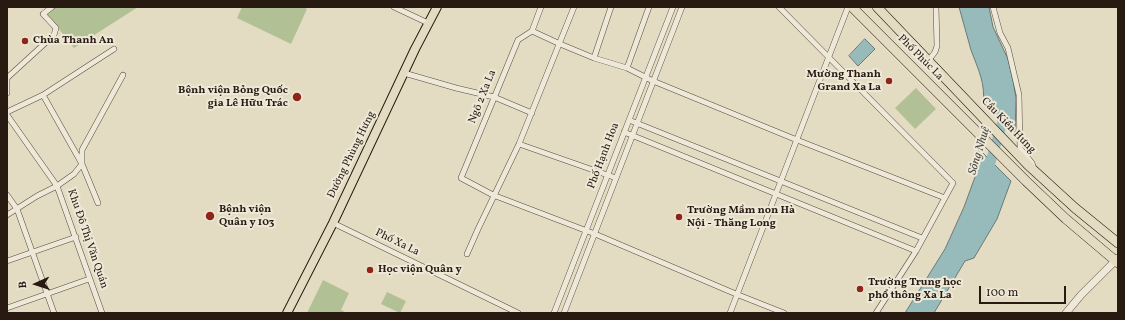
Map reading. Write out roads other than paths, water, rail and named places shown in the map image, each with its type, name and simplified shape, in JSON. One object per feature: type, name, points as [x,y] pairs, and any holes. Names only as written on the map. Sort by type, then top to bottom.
[{"type":"highway","name":"Phố Phúc La","points":[[852,7],[1019,174],[1066,219],[1117,261]]},
{"type":"highway","name":"Phố Phúc La","points":[[877,7],[970,104]]},
{"type":"highway","name":"Cầu Kiến Hưng","points":[[970,104],[1031,167]]},
{"type":"highway","points":[[1031,167],[1075,208],[1118,243]]},
{"type":"main road","name":"Đường Phùng Hưng","points":[[286,313],[333,223],[437,7]]},
{"type":"street","points":[[7,93],[7,78],[54,35],[56,28],[43,14],[52,7]]},
{"type":"street","points":[[394,7],[428,23]]},
{"type":"street","points":[[541,7],[532,30],[560,44],[594,58],[627,68],[645,78],[945,198]]},
{"type":"street","points":[[467,254],[493,195],[519,144],[532,114],[545,77],[560,44],[574,7]]},
{"type":"street","points":[[594,58],[611,7]]},
{"type":"street","points":[[627,68],[649,7]]},
{"type":"street","name":"Phố Hạnh Hoa","points":[[554,313],[673,7]]},
{"type":"street","name":"Phố Hạnh Hoa","points":[[564,313],[682,7]]},
{"type":"street","points":[[779,7],[953,183],[916,251],[876,313]]},
{"type":"street","points":[[730,313],[736,294],[848,7]]},
{"type":"street","points":[[928,61],[935,52],[937,46],[936,7]]},
{"type":"street","points":[[993,7],[1000,33],[1008,48],[1019,95],[1020,148],[1032,163],[1031,167]]},
{"type":"street","name":"Ngõ 2 Xa La","points":[[493,195],[461,178],[518,40],[532,30]]},
{"type":"street","points":[[7,113],[43,95],[114,49]]},
{"type":"street","points":[[404,73],[494,97],[532,114]]},
{"type":"street","points":[[7,215],[37,196],[57,186],[74,174],[82,164],[82,150],[122,75]]},
{"type":"street","points":[[43,95],[82,164],[98,203]]},
{"type":"street","name":"Khu Đô Thị Văn Quán","points":[[7,113],[57,186],[102,313]]},
{"type":"street","points":[[629,120],[922,238]]},
{"type":"street","points":[[624,132],[916,251]]},
{"type":"street","points":[[519,144],[616,178]]},
{"type":"street","points":[[7,195],[17,210],[54,313]]},
{"type":"street","points":[[493,195],[586,230],[784,313]]},
{"type":"street","name":"Phố Xa La","points":[[333,223],[518,313]]},
{"type":"street","points":[[7,261],[76,237]]},
{"type":"street","points":[[1066,313],[1081,295],[1117,261]]},
{"type":"street","points":[[7,308],[48,295],[90,279]]},
{"type":"water","points":[[959,7],[989,7],[993,27],[1008,59],[1013,81],[1016,98],[1015,135],[983,105],[984,97],[981,77],[971,50]]},
{"type":"water","points":[[865,39],[875,49],[858,66],[849,56]]},
{"type":"water","points":[[979,149],[1011,181],[997,219],[974,258],[965,261],[934,313],[905,313],[945,249],[964,207],[975,177]]},
{"type":"waterway","name":"Sông Nhuệ","points":[[987,174],[1003,120],[1003,110]]},
{"type":"place","name":"Chùa Thanh An","points":[[25,41]]},
{"type":"place","name":"Mường Thanh Grand Xa La","points":[[889,81]]},
{"type":"place","name":"Bệnh viện Bỏng Quốc gia Lê Hữu Trác","points":[[297,97]]},
{"type":"place","name":"Bệnh viện Quân y 103","points":[[210,216]]},
{"type":"place","name":"Trường Mầm non Hà Nội - Thăng Long","points":[[679,217]]},
{"type":"place","name":"Học viện Quân y","points":[[370,270]]},
{"type":"place","name":"Trường Trung học phổ thông Xa La","points":[[860,289]]}]
